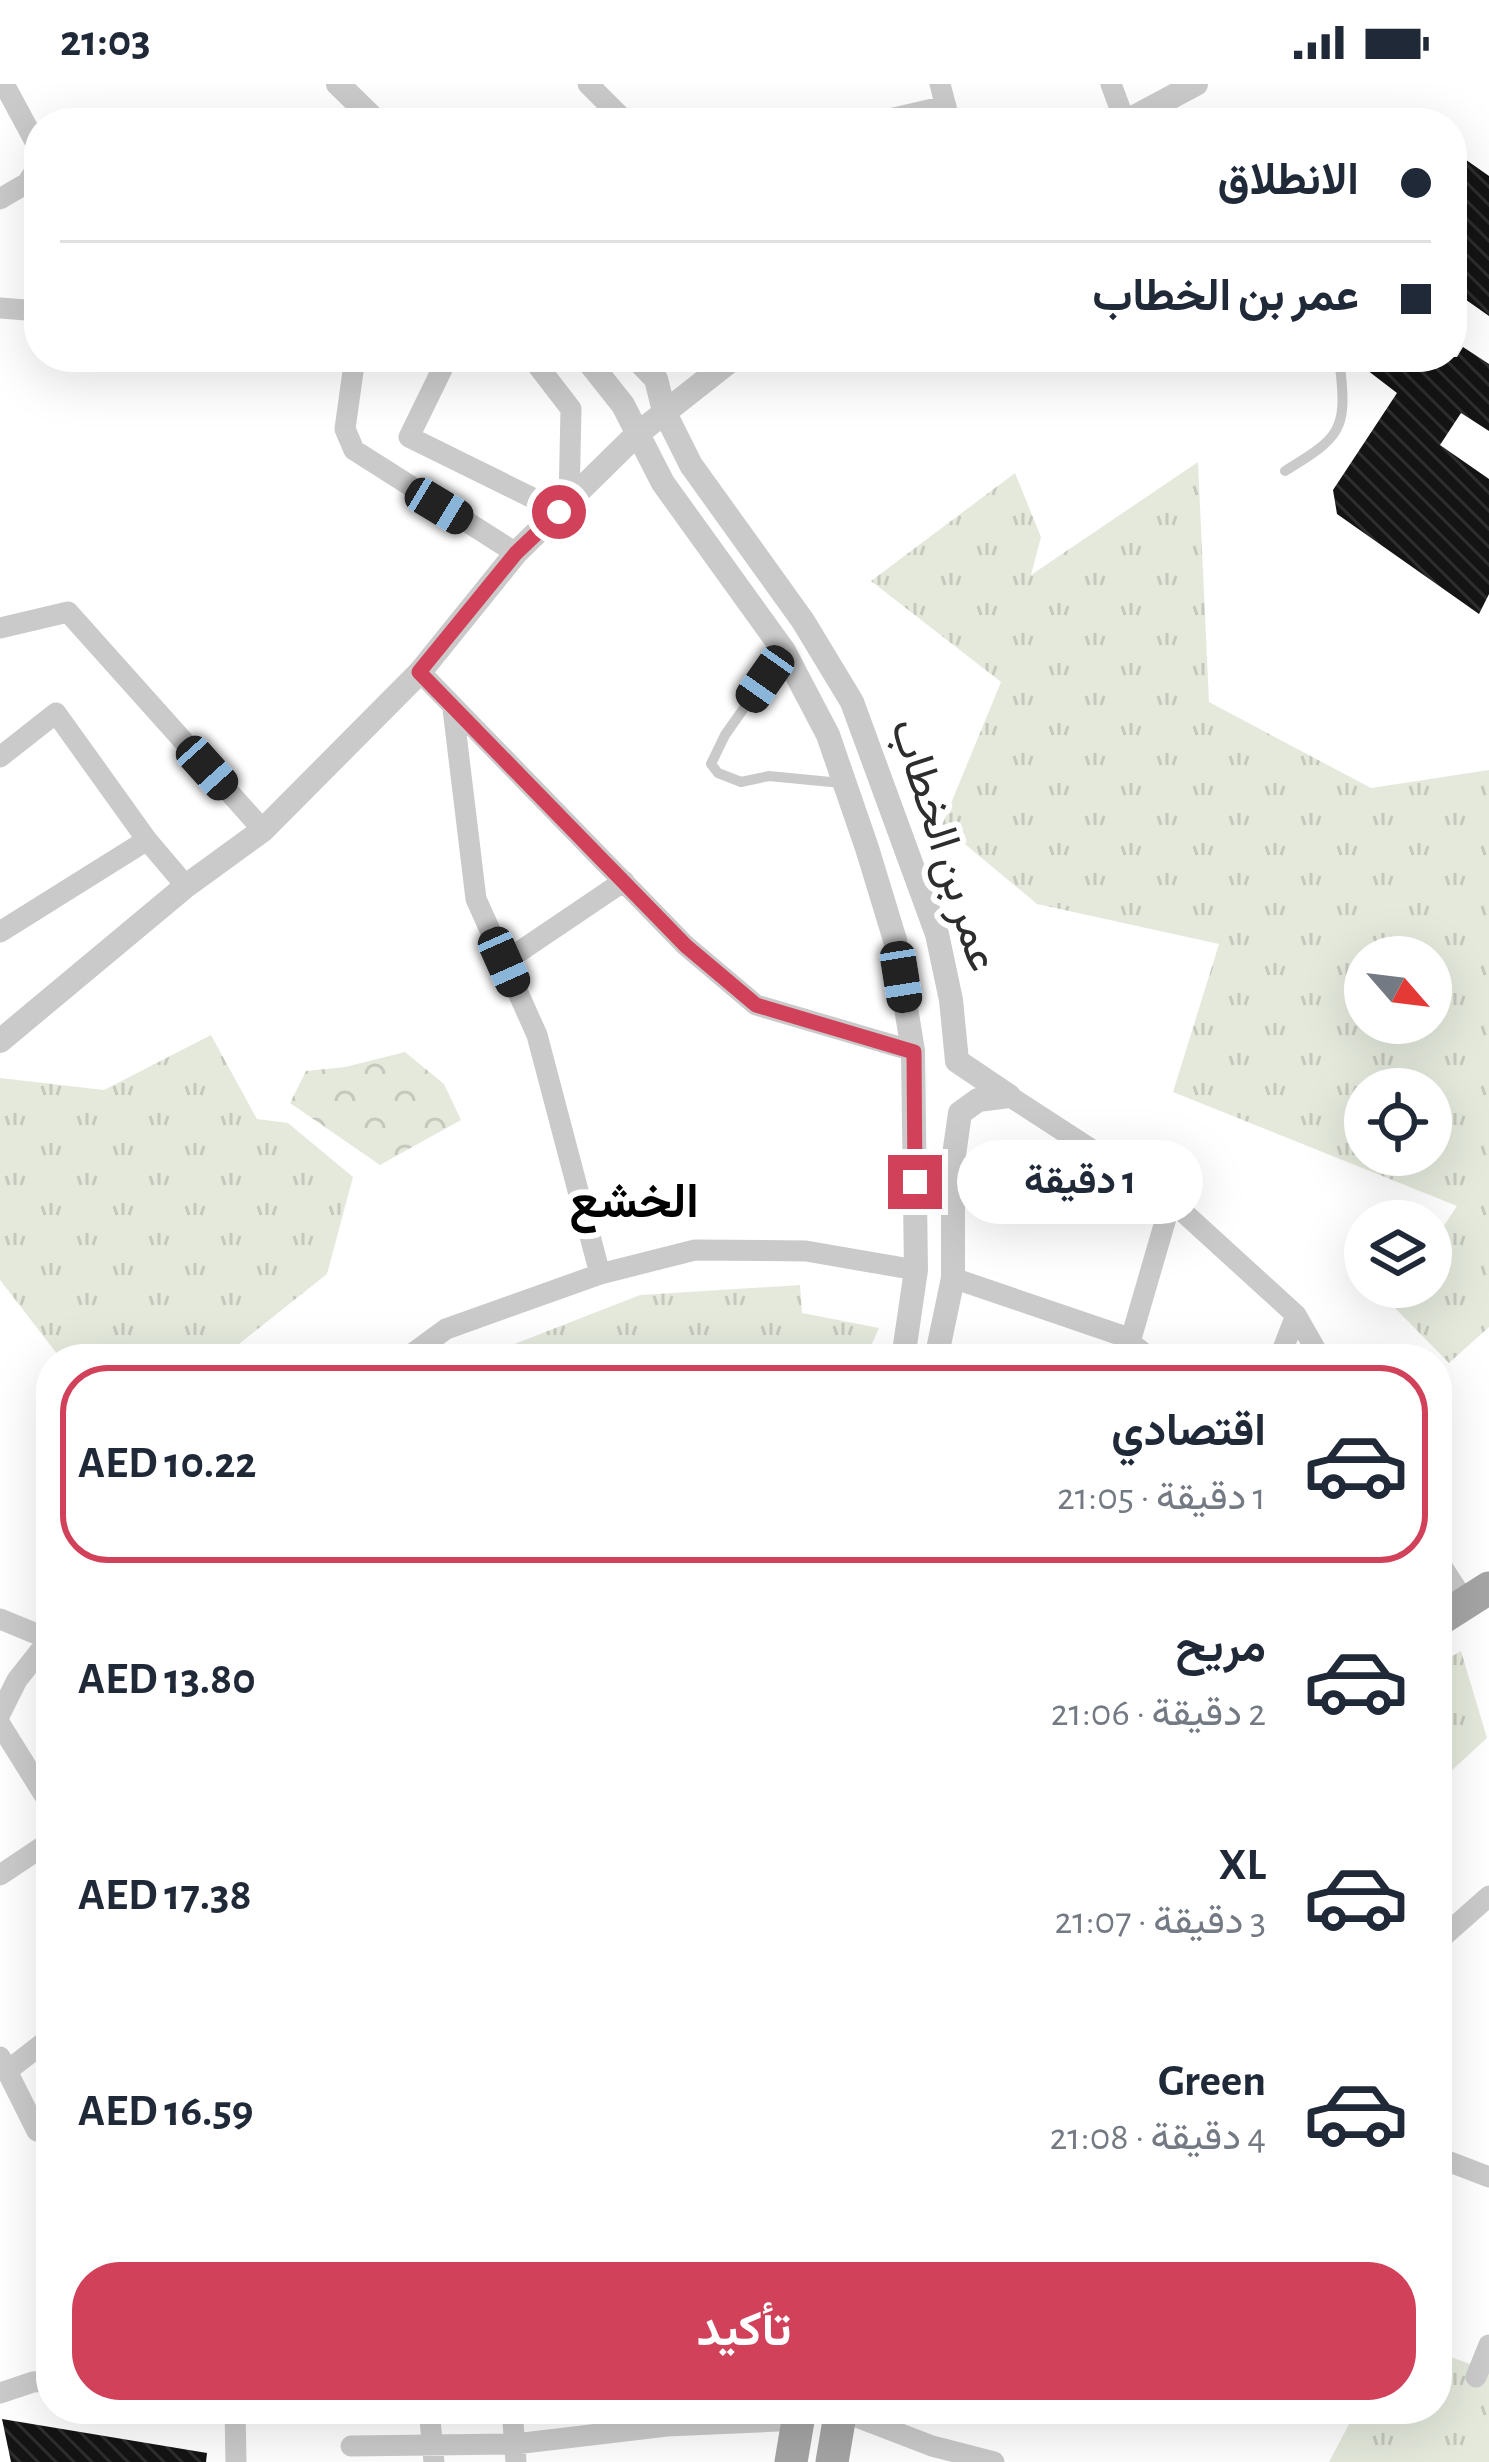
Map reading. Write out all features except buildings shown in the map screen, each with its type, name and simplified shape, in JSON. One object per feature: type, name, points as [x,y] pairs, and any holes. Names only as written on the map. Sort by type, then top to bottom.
[{"type":"main road","points":[[789,2424],[791,2462]]},
{"type":"main road","points":[[832,2462],[839,2424]]},
{"type":"street","points":[[4,84],[24,122]]},
{"type":"street","points":[[338,84],[363,108]]},
{"type":"street","points":[[588,84],[612,108]]},
{"type":"street","points":[[1151,108],[1196,84]]},
{"type":"street","points":[[15,106],[24,111]]},
{"type":"street","points":[[353,372],[344,429],[354,450],[516,553]]},
{"type":"street","points":[[441,372],[410,436],[564,507]]},
{"type":"street","points":[[543,372],[571,409],[564,507]]},
{"type":"street","name":"عمر بن الخطاب","points":[[597,372],[623,405],[663,483],[784,652],[828,734],[895,940],[914,1052],[916,1270],[905,1344]]},
{"type":"street","name":"عمر بن الخطاب","points":[[649,372],[691,465],[803,621],[852,702],[937,934],[957,1061],[1009,1096]]},
{"type":"street","points":[[0,1041],[186,886],[263,830],[419,672],[516,553],[637,435],[715,372]]},
{"type":"street","points":[[0,628],[68,612],[263,830]]},
{"type":"street","points":[[419,672],[686,946],[756,1005],[914,1052]]},
{"type":"street","points":[[453,710],[476,899],[537,1036],[600,1274]]},
{"type":"street","points":[[0,758],[56,712],[147,840],[186,886]]},
{"type":"street","points":[[0,932],[147,840]]},
{"type":"street","points":[[504,962],[625,881]]},
{"type":"street","points":[[939,1344],[953,1278],[953,1162],[959,1113],[978,1100],[1009,1096],[1171,1201],[1296,1315],[1312,1344]]},
{"type":"street","points":[[1130,1342],[1171,1201]]},
{"type":"street","points":[[426,1344],[446,1329],[600,1274],[695,1250],[806,1251],[916,1270]]},
{"type":"street","points":[[953,1278],[1123,1336],[1132,1344]]},
{"type":"street","points":[[1285,1344],[1296,1315]]},
{"type":"street","points":[[0,1619],[36,1633]]},
{"type":"street","points":[[0,1714],[16,1679],[36,1655]]},
{"type":"street","points":[[0,1724],[36,1782]]},
{"type":"street","points":[[0,1875],[36,1851]]},
{"type":"street","points":[[1452,1929],[1489,1896]]},
{"type":"street","points":[[36,2046],[4,2064],[36,2129]]},
{"type":"street","points":[[1452,2163],[1489,2177]]},
{"type":"street","points":[[1476,2378],[1489,2345]]},
{"type":"street","points":[[0,2393],[36,2382]]},
{"type":"street","points":[[235,2424],[236,2462]]},
{"type":"street","points":[[431,2424],[434,2454]]},
{"type":"street","points":[[351,2446],[434,2454],[515,2453],[641,2424]]},
{"type":"street","points":[[876,2424],[932,2446],[994,2462]]},
{"type":"lane","points":[[1285,471],[1321,449],[1338,428],[1345,408],[1341,372]]},
{"type":"lane","points":[[784,652],[725,735],[711,764],[718,773],[741,782],[769,776],[845,783]]},
{"type":"green space","points":[[1198,462],[1209,702],[1371,788],[1489,770],[1489,1327],[1452,1360],[1452,1344],[1430,1344],[1395,1308],[1452,1308],[1452,1214],[1457,1206],[1452,1200],[1382,1176],[1452,1176],[1452,1068],[1344,1068],[1344,1161],[1173,1092],[1219,944],[1037,904],[942,825],[1001,682],[871,581],[1015,473],[1041,537],[1031,575]]},
{"type":"green space","points":[[211,1035],[257,1119],[288,1123],[353,1177],[327,1274],[239,1344],[49,1344],[0,1280],[0,1078],[104,1090]]},
{"type":"green space","points":[[405,1052],[444,1084],[461,1120],[380,1165],[290,1103],[306,1071]]},
{"type":"green space","points":[[800,1285],[802,1313],[879,1328],[872,1344],[514,1344],[640,1295]]},
{"type":"green space","points":[[1461,1651],[1487,1738],[1452,1770],[1452,1656]]},
{"type":"green space","points":[[1452,2357],[1489,2371],[1489,2462],[1329,2462],[1349,2424],[1452,2424]]},
{"type":"district","name":"الخشع","points":[[634,1203]]},
{"type":"route","points":[[559,512],[516,553],[419,672],[686,946],[756,1005],[914,1052],[915,1182]]}]
